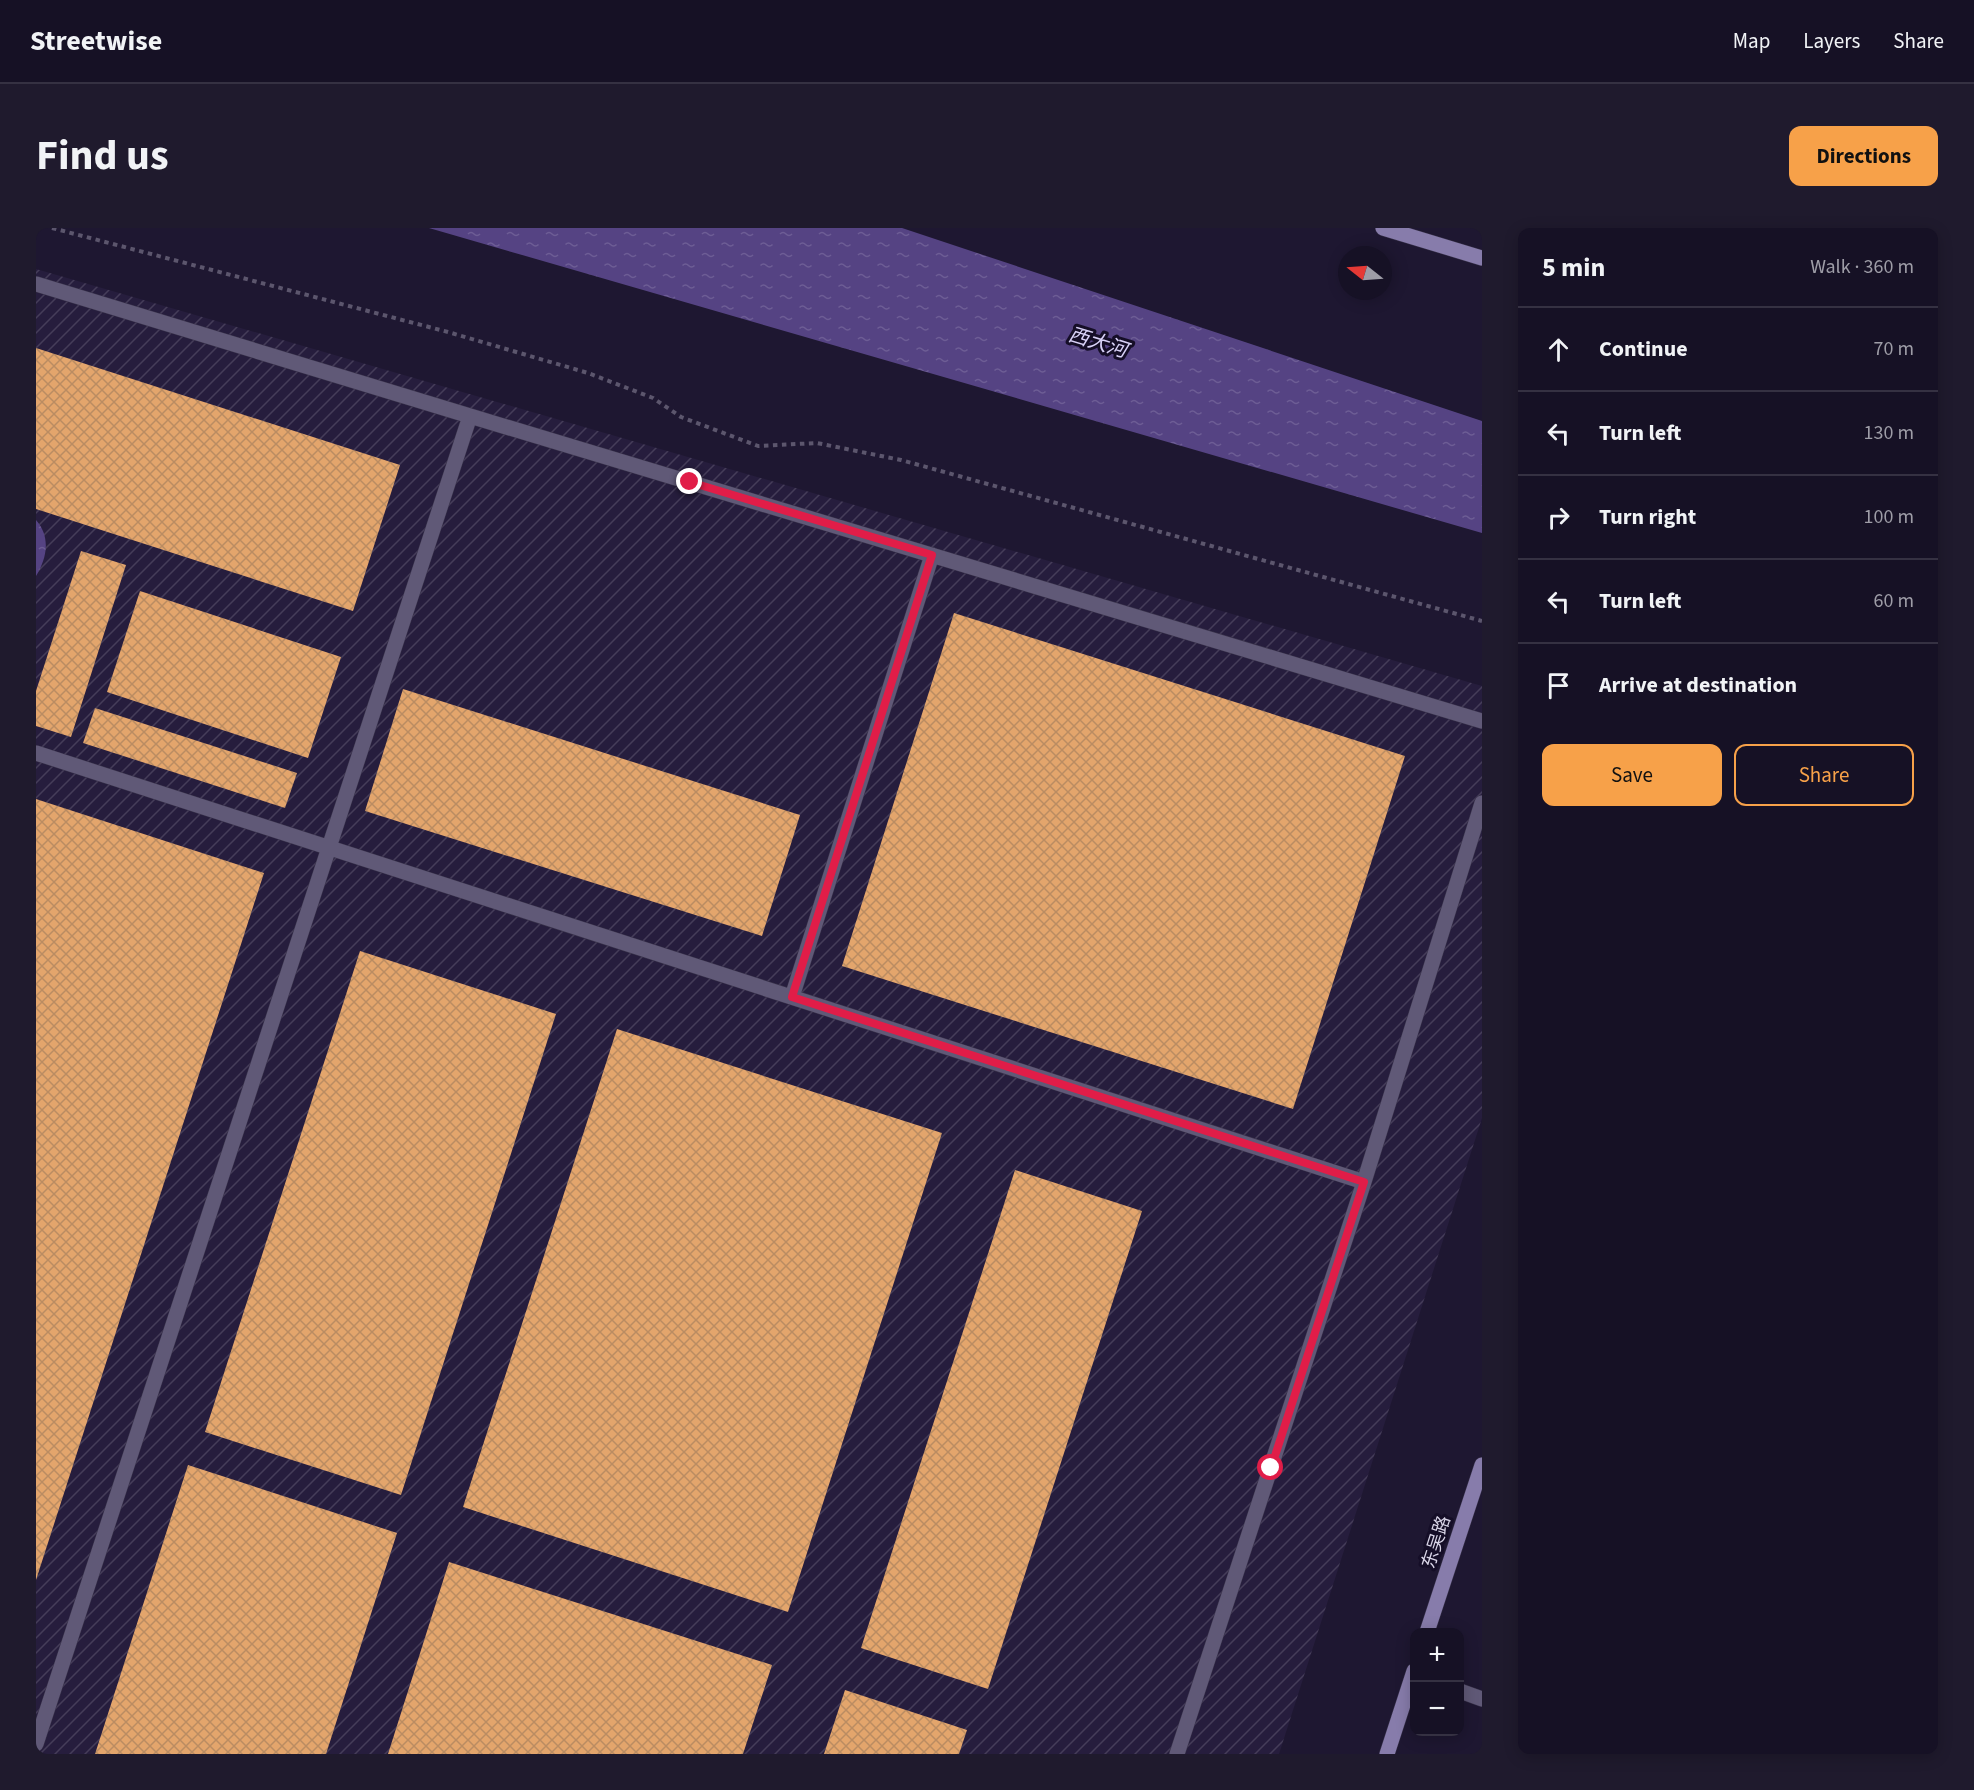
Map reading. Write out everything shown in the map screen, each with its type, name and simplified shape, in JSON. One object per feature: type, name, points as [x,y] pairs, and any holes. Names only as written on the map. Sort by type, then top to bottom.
[{"type":"street","points":[[1383,228],[1482,258]]},
{"type":"street","name":"东吴路","points":[[1428,1628],[1482,1465]]},
{"type":"street","points":[[1387,1754],[1411,1682]]},
{"type":"lane","points":[[36,284],[1482,721]]},
{"type":"lane","points":[[36,1744],[470,416]]},
{"type":"lane","points":[[792,997],[932,555]]},
{"type":"lane","points":[[36,753],[1364,1182]]},
{"type":"lane","points":[[1177,1754],[1364,1182],[1482,803]]},
{"type":"lane","points":[[1464,1692],[1482,1699]]},
{"type":"path","points":[[52,228],[448,332],[588,373],[634,390],[681,417],[758,446],[817,443],[901,459],[1482,621]]},
{"type":"shaded area","points":[[36,269],[1482,686],[1482,1118],[1279,1754],[36,1754]]},
{"type":"water","name":"西大河","points":[[429,228],[902,228],[1482,421],[1482,533]]},
{"type":"water","points":[[36,520],[44,533],[46,548],[43,562],[36,576]]},
{"type":"building","points":[[36,348],[400,465],[353,611],[36,509]]},
{"type":"building","points":[[81,551],[126,565],[71,737],[36,726],[36,691]]},
{"type":"building","points":[[140,591],[341,657],[308,758],[107,692]]},
{"type":"building","points":[[954,613],[1405,756],[1293,1109],[842,966]]},
{"type":"building","points":[[403,689],[800,815],[762,936],[365,811]]},
{"type":"building","points":[[95,708],[297,773],[285,808],[83,743]]},
{"type":"building","points":[[36,799],[264,873],[36,1580]]},
{"type":"building","points":[[360,951],[556,1014],[401,1495],[205,1432]]},
{"type":"building","points":[[617,1029],[942,1133],[788,1612],[463,1507]]},
{"type":"building","points":[[1015,1170],[1142,1211],[988,1689],[861,1648]]},
{"type":"building","points":[[188,1465],[397,1533],[326,1754],[95,1754]]},
{"type":"building","points":[[449,1562],[772,1665],[743,1754],[388,1754]]},
{"type":"building","points":[[845,1690],[967,1730],[959,1754],[824,1754]]},
{"type":"route","points":[[690,482],[932,555],[792,997],[1364,1182],[1271,1468]]}]
